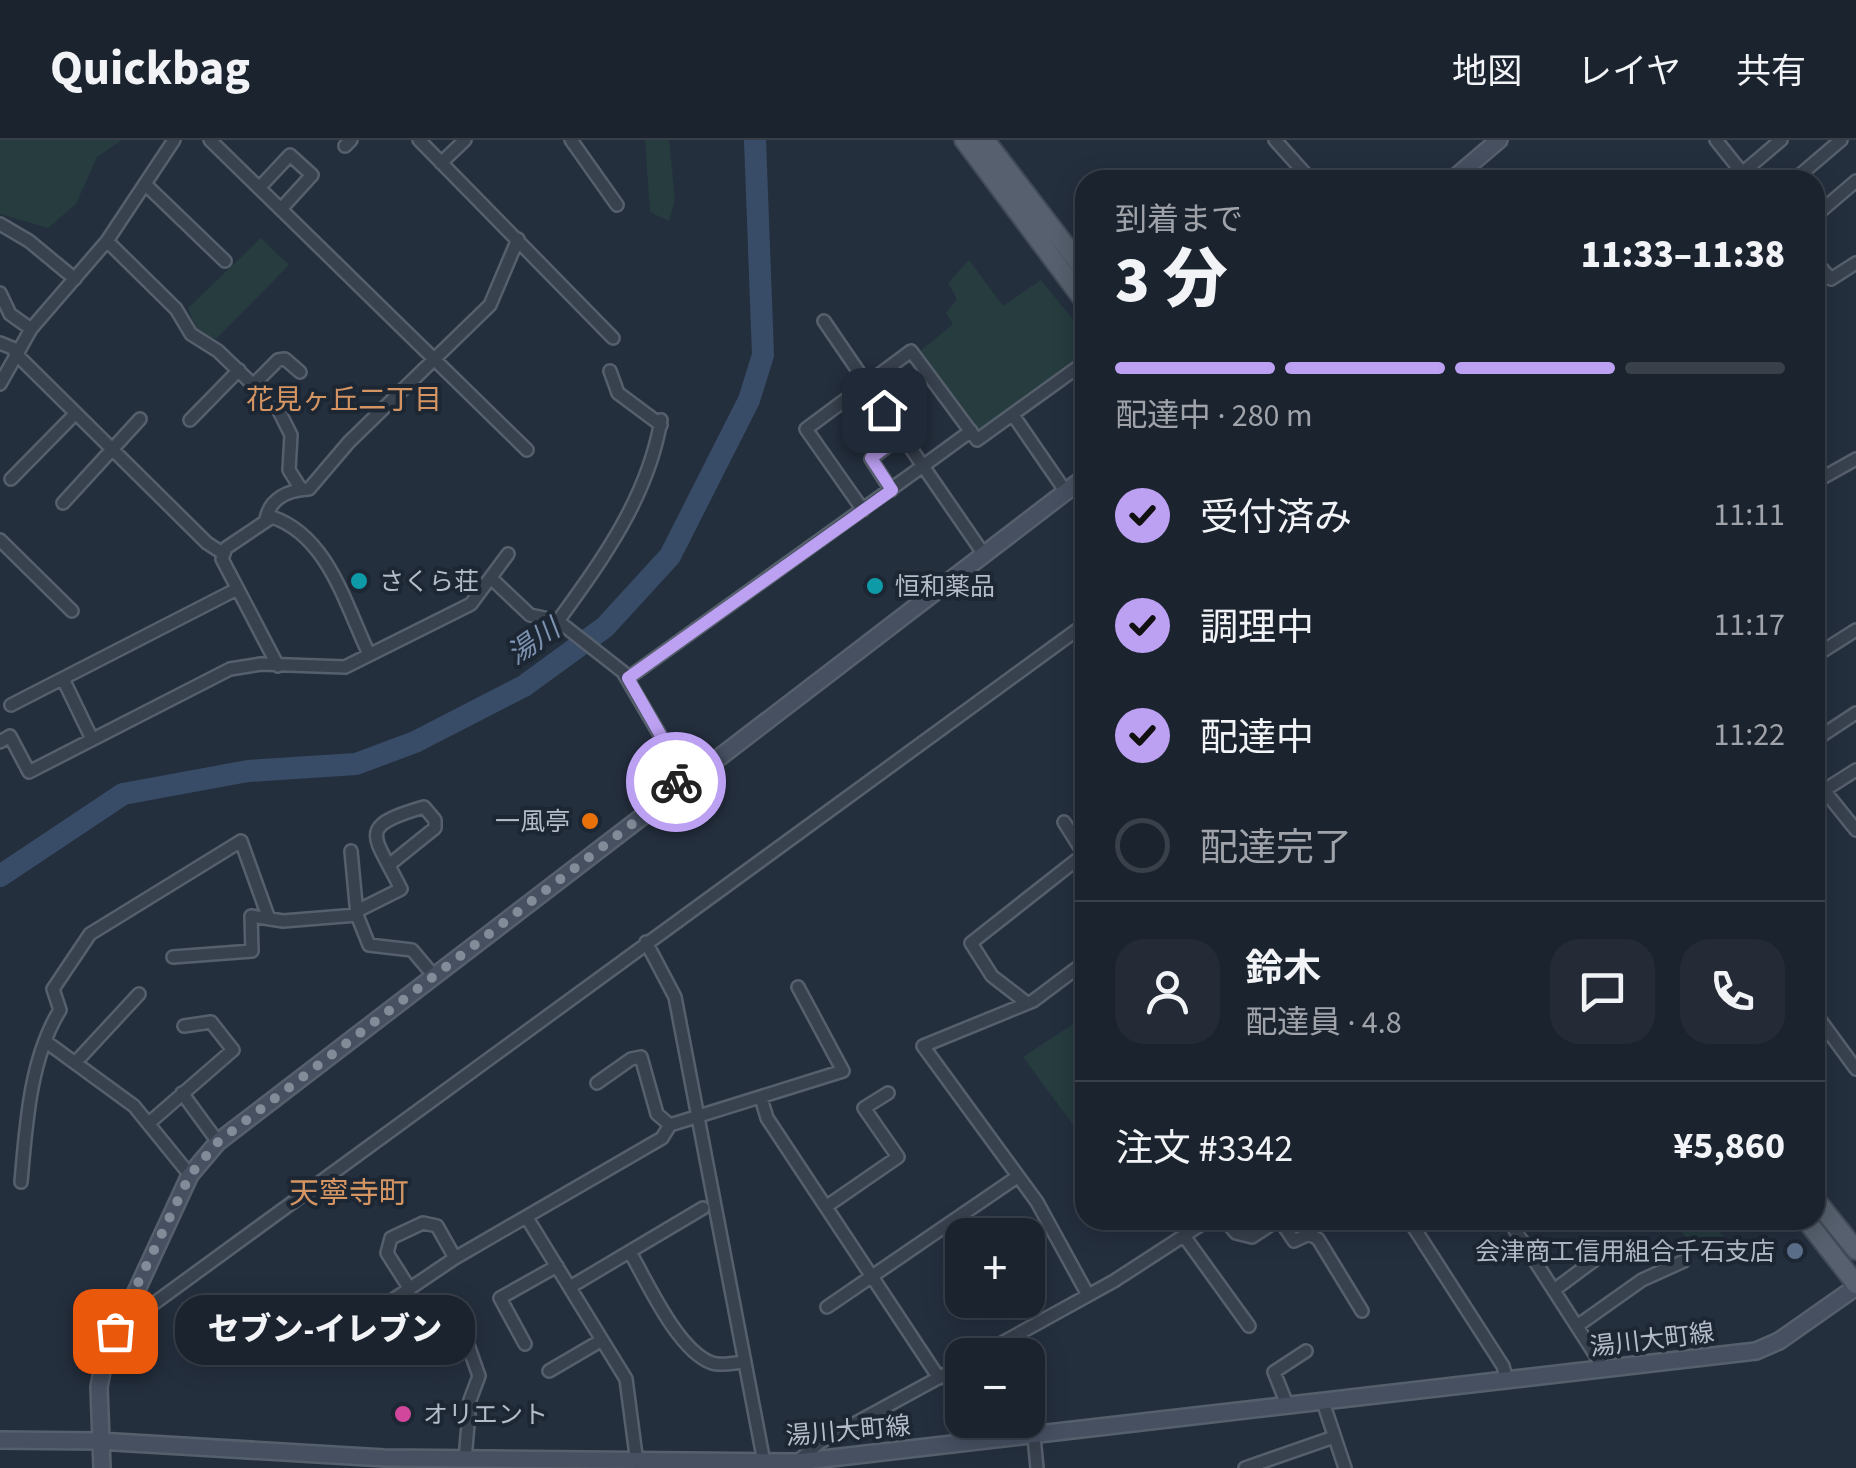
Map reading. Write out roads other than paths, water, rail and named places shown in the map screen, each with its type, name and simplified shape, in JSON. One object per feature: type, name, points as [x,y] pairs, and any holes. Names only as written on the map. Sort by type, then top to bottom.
[{"type":"main road","points":[[964,140],[1075,289]]},
{"type":"main road","points":[[985,140],[1075,258]]},
{"type":"main road","points":[[1464,170],[1499,140]]},
{"type":"main road","points":[[102,1468],[98,1441],[99,1375],[115,1331],[190,1175],[218,1142],[1075,485]]},
{"type":"main road","points":[[1825,1211],[1856,1250]]},
{"type":"main road","points":[[1814,1230],[1856,1286]]},
{"type":"main road","name":"湯川大町線","points":[[1045,1436],[1756,1351],[1779,1341],[1856,1286]]},
{"type":"main road","name":"湯川大町線","points":[[0,1440],[98,1441],[384,1463],[465,1460],[666,1465],[797,1462],[1025,1438]]},
{"type":"street","points":[[0,384],[31,329],[107,241],[174,140]]},
{"type":"street","points":[[210,140],[527,450]]},
{"type":"street","points":[[419,140],[613,338]]},
{"type":"street","points":[[441,162],[465,140]]},
{"type":"street","points":[[571,140],[618,205]]},
{"type":"street","points":[[1275,140],[1302,170]]},
{"type":"street","points":[[1716,140],[1740,170]]},
{"type":"street","points":[[1752,170],[1781,140]]},
{"type":"street","points":[[1806,170],[1841,140]]},
{"type":"street","points":[[259,188],[290,155],[312,175],[281,210]]},
{"type":"street","points":[[1825,207],[1856,181]]},
{"type":"street","points":[[146,186],[225,262]]},
{"type":"street","points":[[0,224],[29,241],[74,278]]},
{"type":"street","points":[[278,666],[237,589],[224,554],[226,548],[266,519],[276,500],[310,489],[356,436],[493,301],[518,239]]},
{"type":"street","points":[[107,241],[176,308],[191,334],[239,370],[288,423],[289,470],[301,489]]},
{"type":"street","points":[[1825,272],[1831,278],[1856,263]]},
{"type":"street","points":[[0,293],[10,314],[31,329]]},
{"type":"street","points":[[824,320],[985,556]]},
{"type":"street","points":[[0,342],[16,352],[207,544],[224,554]]},
{"type":"street","points":[[862,510],[806,429],[911,351],[970,431],[981,439],[1075,369]]},
{"type":"street","points":[[254,384],[278,360],[285,359],[300,372]]},
{"type":"street","points":[[190,420],[239,370]]},
{"type":"street","points":[[558,621],[605,558],[629,515],[661,423],[618,393],[610,372]]},
{"type":"street","points":[[11,479],[76,414]]},
{"type":"street","points":[[1013,415],[1066,492]]},
{"type":"street","points":[[63,503],[140,419]]},
{"type":"street","points":[[626,675],[970,431]]},
{"type":"street","points":[[892,490],[871,458],[901,436]]},
{"type":"street","points":[[1825,476],[1856,459]]},
{"type":"street","points":[[266,519],[290,524],[312,540],[369,654]]},
{"type":"street","points":[[0,540],[72,611]]},
{"type":"street","points":[[0,742],[10,736],[29,772],[230,669],[346,667],[471,604],[508,554]]},
{"type":"street","points":[[492,579],[530,616],[558,621],[626,675],[660,734],[679,788]]},
{"type":"street","points":[[11,706],[237,589]]},
{"type":"street","points":[[1825,650],[1856,630]]},
{"type":"street","points":[[115,1331],[1075,631]]},
{"type":"street","points":[[62,679],[92,739]]},
{"type":"street","points":[[1825,734],[1856,714]]},
{"type":"street","points":[[1825,790],[1856,770]]},
{"type":"street","points":[[1825,798],[1856,830]]},
{"type":"street","points":[[173,958],[252,951],[251,916],[268,919],[357,913],[401,890],[375,836],[377,826],[383,819],[424,807],[435,820],[435,828],[389,865]]},
{"type":"street","points":[[1064,822],[1075,840]]},
{"type":"street","points":[[21,1182],[29,1104],[45,1041],[60,1010],[54,989],[90,934],[241,841],[268,919]]},
{"type":"street","points":[[350,850],[357,913],[369,945],[412,950],[434,976]]},
{"type":"street","points":[[1027,1003],[992,976],[971,943],[1075,861]]},
{"type":"street","points":[[646,942],[672,984],[760,1464]]},
{"type":"street","points":[[1075,969],[1027,1003],[923,1046],[1053,1228],[1088,1295]]},
{"type":"street","points":[[363,1320],[408,1286],[662,1138],[670,1125],[844,1071],[798,987]]},
{"type":"street","points":[[74,1063],[139,994]]},
{"type":"street","points":[[149,1122],[232,1050],[211,1022],[184,1026]]},
{"type":"street","points":[[1825,1026],[1856,1069]]},
{"type":"street","points":[[45,1041],[134,1106],[190,1175]]},
{"type":"street","points":[[597,1083],[641,1057],[657,1114],[670,1125]]},
{"type":"street","points":[[182,1093],[218,1142]]},
{"type":"street","points":[[826,1206],[898,1157],[864,1108],[888,1093]]},
{"type":"street","points":[[761,1098],[767,1118],[939,1378]]},
{"type":"street","points":[[827,1306],[1017,1177]]},
{"type":"street","points":[[570,1288],[703,1208]]},
{"type":"street","points":[[527,1218],[626,1379],[637,1463]]},
{"type":"street","points":[[408,1286],[387,1253],[391,1238],[423,1223],[436,1226],[455,1258]]},
{"type":"street","points":[[1011,1338],[1193,1230]]},
{"type":"street","points":[[1236,1230],[1244,1237],[1258,1230]]},
{"type":"street","points":[[1286,1230],[1294,1242],[1315,1235],[1362,1311]]},
{"type":"street","points":[[1415,1230],[1502,1366],[1507,1382]]},
{"type":"street","points":[[1516,1230],[1605,1370]]},
{"type":"street","points":[[1184,1236],[1250,1326]]},
{"type":"street","points":[[1554,1290],[1612,1247]]},
{"type":"street","points":[[630,1252],[676,1328],[700,1356],[714,1364],[744,1362]]},
{"type":"street","points":[[1577,1326],[1642,1280],[1684,1261]]},
{"type":"street","points":[[525,1344],[500,1298],[557,1266]]},
{"type":"street","points":[[549,1371],[602,1340]]},
{"type":"street","points":[[465,1460],[470,1400],[480,1376],[467,1342]]},
{"type":"street","points":[[1288,1407],[1274,1372],[1306,1352]]},
{"type":"street","points":[[797,1462],[819,1443],[945,1375]]},
{"type":"street","points":[[1322,1402],[1345,1468]]},
{"type":"street","points":[[1245,1468],[1334,1437]]},
{"type":"street","points":[[1034,1438],[1037,1468]]},
{"type":"waterway","name":"湯川","points":[[0,876],[123,794],[248,771],[356,764],[415,742],[524,686],[605,627],[670,556],[749,400],[763,355],[755,140]]},
{"type":"place","name":"さくら荘","points":[[359,581]]},
{"type":"place","name":"恒和薬品","points":[[875,586]]},
{"type":"place","name":"一風亭","points":[[590,821]]},
{"type":"place","name":"会津商工信用組合千石支店","points":[[1795,1251]]},
{"type":"place","name":"セブン-イレブン","points":[[115,1331]]},
{"type":"place","name":"オリエント","points":[[403,1414]]},
{"type":"district","name":"花見ヶ丘二丁目","points":[[344,399]]},
{"type":"district","name":"天寧寺町","points":[[349,1193]]}]
